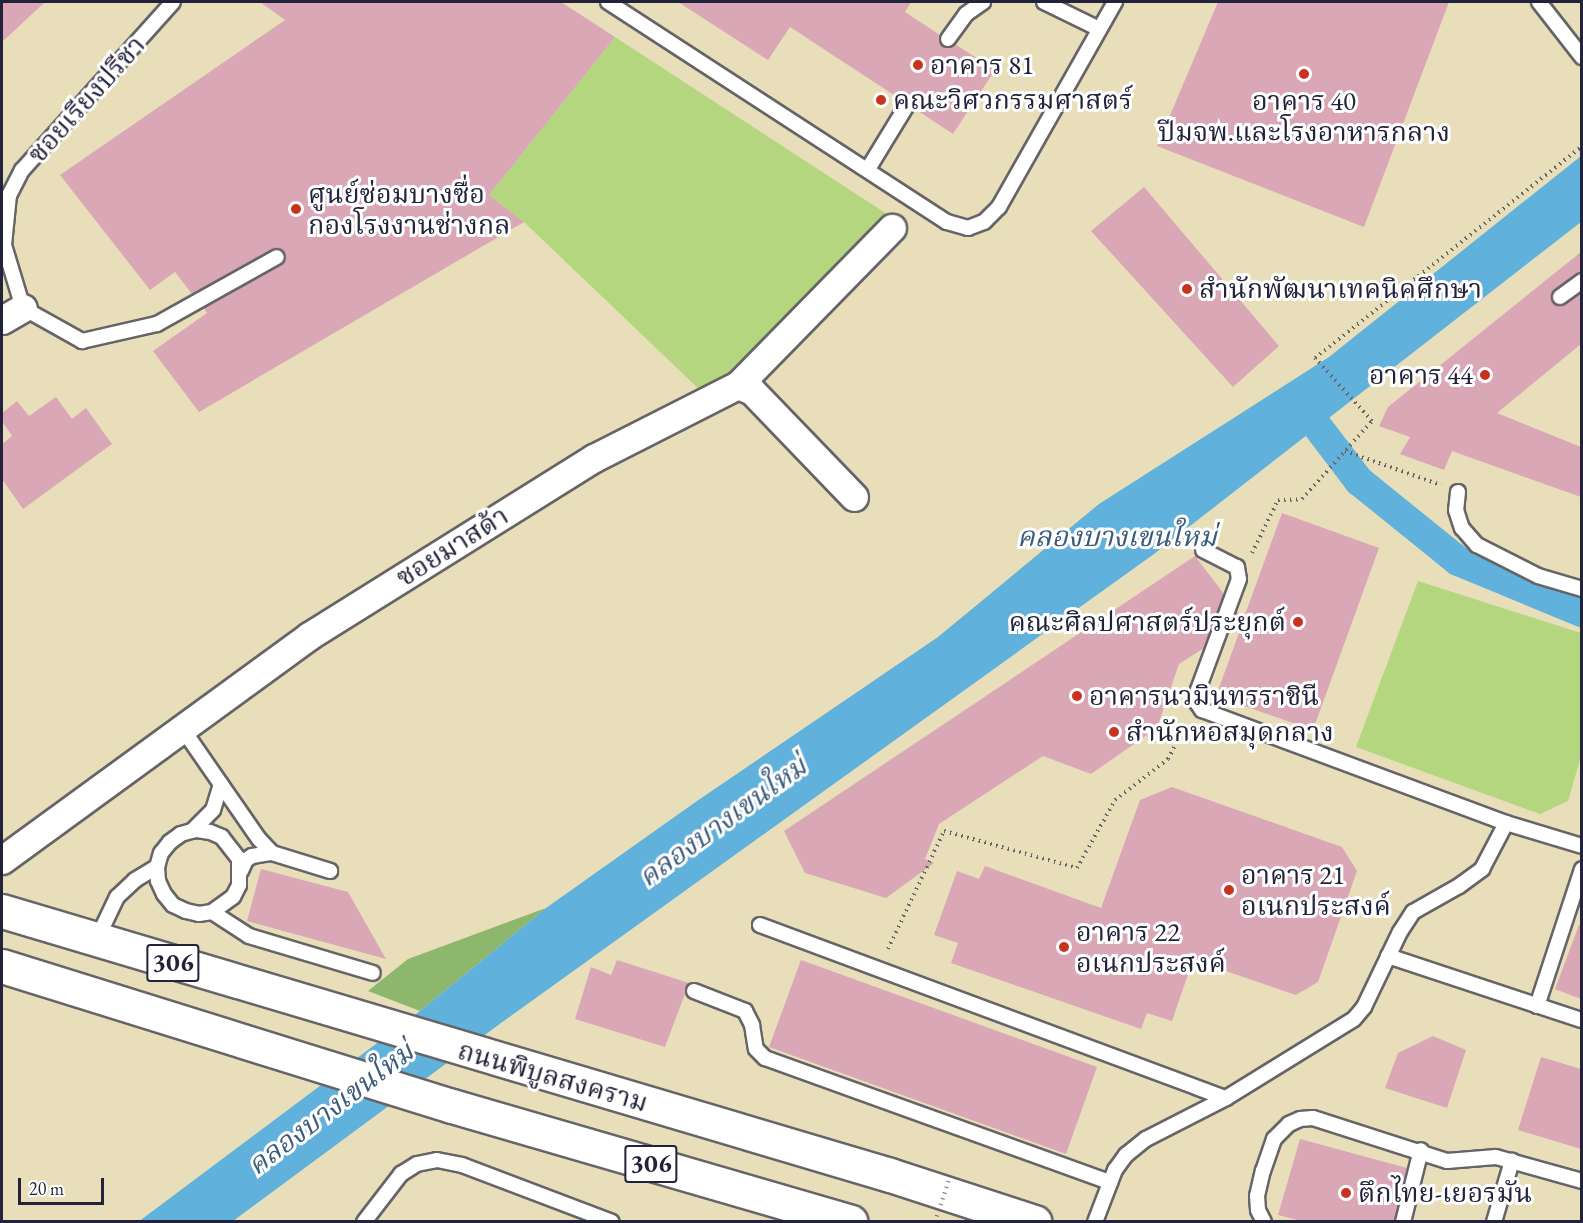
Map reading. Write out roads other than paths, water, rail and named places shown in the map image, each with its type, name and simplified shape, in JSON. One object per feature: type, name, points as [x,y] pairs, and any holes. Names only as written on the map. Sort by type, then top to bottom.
[{"type":"main road","name":"ถนนพิบูลสงคราม","points":[[2,911],[890,1175],[1035,1221]]},
{"type":"main road","name":"306","points":[[2,966],[297,1059],[838,1220]]},
{"type":"street","name":"ซอยมาสด้า","points":[[2,860],[298,643],[594,458],[738,385],[892,228]]},
{"type":"street","points":[[738,385],[752,391],[854,497]]},
{"type":"lane","name":"ซอยเรียงปรีชา","points":[[173,2],[22,170],[9,195],[4,244],[13,314],[82,341],[157,324],[277,257]]},
{"type":"lane","points":[[608,2],[947,222],[968,228],[984,222],[999,207],[1114,2]]},
{"type":"lane","points":[[948,39],[966,14],[983,2]]},
{"type":"lane","points":[[1044,2],[1099,29]]},
{"type":"lane","points":[[1539,2],[1581,57]]},
{"type":"lane","points":[[868,169],[907,105]]},
{"type":"lane","points":[[1560,297],[1581,281]]},
{"type":"lane","points":[[1458,492],[1456,510],[1462,528],[1477,545],[1538,576],[1581,590]]},
{"type":"lane","points":[[1203,549],[1237,567],[1239,579],[1198,690],[1197,703],[1202,710],[1506,823],[1581,846]]},
{"type":"lane","points":[[182,728],[259,839],[272,853]]},
{"type":"lane","points":[[192,831],[213,810],[221,784]]},
{"type":"lane","points":[[1095,1221],[1114,1170],[1126,1155],[1146,1140],[1226,1098],[1354,1019],[1364,1007],[1388,956],[1413,912],[1459,886],[1482,869],[1506,823]]},
{"type":"lane","points":[[241,872],[233,847],[222,837],[210,832],[192,831],[181,834],[170,842],[161,854],[157,867],[158,881],[164,894],[173,905],[199,914],[212,912],[233,897],[246,860],[252,856],[272,853],[330,872]]},
{"type":"lane","points":[[97,940],[117,897],[135,880],[157,867]]},
{"type":"lane","points":[[1538,1006],[1581,869]]},
{"type":"lane","points":[[212,912],[249,936],[373,973]]},
{"type":"lane","points":[[760,925],[1226,1098]]},
{"type":"lane","points":[[1388,956],[1581,1020]]},
{"type":"lane","points":[[694,991],[745,1011],[752,1025],[756,1048],[765,1058],[1110,1182]]},
{"type":"lane","points":[[1264,1221],[1258,1210],[1257,1196],[1274,1139],[1288,1124],[1300,1119],[1313,1118],[1421,1150],[1447,1161],[1485,1156],[1512,1161],[1581,1181]]},
{"type":"lane","points":[[1402,1221],[1421,1150]]},
{"type":"lane","points":[[364,1221],[401,1174],[417,1164],[437,1160],[462,1165],[612,1221]]},
{"type":"lane","points":[[1494,1221],[1512,1161]]},
{"type":"water","name":"คลองบางเขนใหม่","points":[[1581,156],[1581,222],[1154,554],[501,1023],[233,1221],[138,1222],[420,1011],[546,908],[697,801],[938,637],[1099,504],[1329,357]]},
{"type":"waterway","points":[[1295,397],[1359,481],[1458,561],[1582,612]]},
{"type":"place","name":"อาคาร 81","points":[[918,65]]},
{"type":"place","name":"อาคาร 40 ปีมจพ.และโรงอาหารกลาง","points":[[1304,74]]},
{"type":"place","name":"คณะวิศวกรรมศาสตร์","points":[[881,100]]},
{"type":"place","name":"ศูนย์ซ่อมบางซื่อ กองโรงงานช่างกล","points":[[296,209]]},
{"type":"place","name":"สำนักพัฒนาเทคนิคศึกษา","points":[[1187,289]]},
{"type":"place","name":"อาคาร 44","points":[[1485,375]]},
{"type":"place","name":"คณะศิลปศาสตร์ประยุกต์","points":[[1298,622]]},
{"type":"place","name":"อาคารนวมินทรราชินี","points":[[1077,696]]},
{"type":"place","name":"สำนักหอสมุดกลาง","points":[[1114,732]]},
{"type":"place","name":"อาคาร 21 อเนกประสงค์","points":[[1229,890]]},
{"type":"place","name":"อาคาร 22 อเนกประสงค์","points":[[1064,947]]},
{"type":"place","name":"ตึกไทย-เยอรมัน","points":[[1346,1193]]}]
